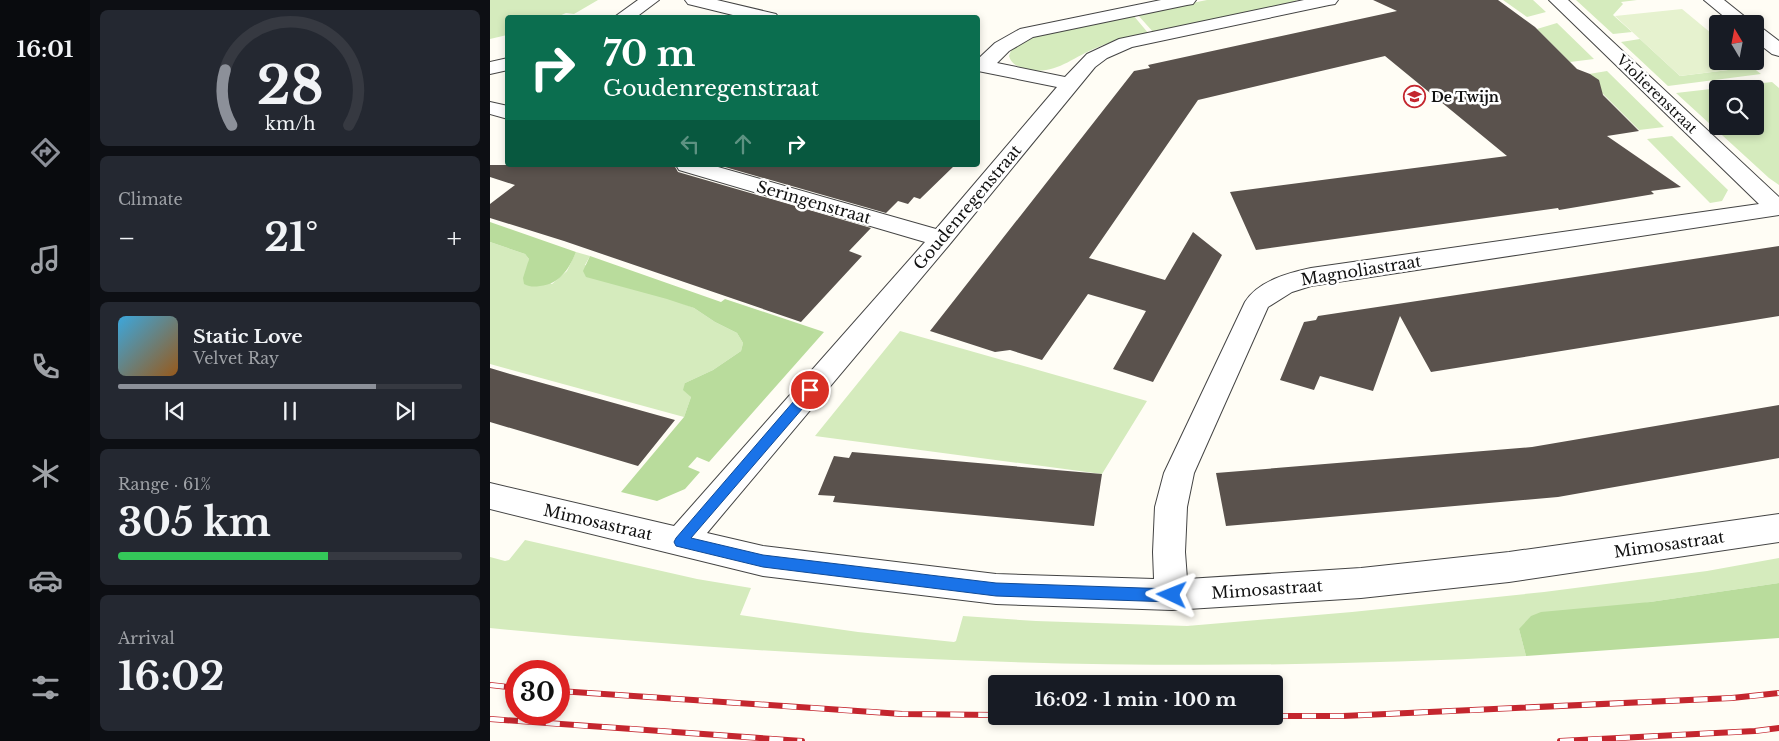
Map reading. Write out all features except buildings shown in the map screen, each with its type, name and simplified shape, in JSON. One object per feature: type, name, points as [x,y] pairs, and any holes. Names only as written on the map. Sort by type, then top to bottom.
[{"type":"street","points":[[627,15],[650,0]]},
{"type":"street","points":[[694,0],[757,15]]},
{"type":"street","points":[[980,66],[1002,47],[1027,33],[1187,0]]},
{"type":"street","name":"Violierenstraat","points":[[1558,0],[1778,208]]},
{"type":"street","points":[[1713,0],[1733,15]]},
{"type":"street","name":"Goudenregenstraat","points":[[680,542],[941,239],[1070,84],[1083,65],[1102,53],[1126,43],[1321,1]]},
{"type":"street","points":[[1764,39],[1779,50]]},
{"type":"street","points":[[490,68],[505,65]]},
{"type":"street","points":[[980,66],[1070,84]]},
{"type":"street","points":[[490,108],[505,112]]},
{"type":"street","name":"Seringenstraat","points":[[694,167],[941,239]]},
{"type":"street","name":"Magnoliastraat","points":[[1172,595],[1169,552],[1171,507],[1179,473],[1258,302],[1275,288],[1290,281],[1311,277],[1778,208]]},
{"type":"street","name":"Mimosastraat","points":[[490,496],[763,561],[996,589],[1172,595],[1362,583],[1499,568],[1779,528]]},
{"type":"green space","points":[[490,0],[598,0],[574,14],[505,15],[505,35],[490,39]]},
{"type":"green space","points":[[1207,0],[1297,1],[1154,33],[1137,14]]},
{"type":"green space","points":[[1503,0],[1533,0],[1546,12],[1527,17]]},
{"type":"green space","points":[[1576,0],[1637,0],[1621,2],[1623,4],[1613,15],[1632,32],[1613,34]]},
{"type":"green space","points":[[1682,9],[1709,31],[1709,70],[1728,70],[1680,76],[1615,16]]},
{"type":"green space","points":[[1133,15],[1149,34],[1102,45],[1052,69],[1033,70],[1023,68],[1014,64],[1009,56],[1012,48],[1024,39]]},
{"type":"green space","points":[[1557,23],[1594,59],[1570,62],[1537,29]]},
{"type":"green space","points":[[1640,39],[1680,76],[1728,70],[1756,70],[1761,74],[1668,86],[1621,42]]},
{"type":"green space","points":[[1607,71],[1664,127],[1639,130],[1601,92],[1599,82],[1589,74]]},
{"type":"green space","points":[[1772,82],[1779,88],[1779,185],[1722,135],[1764,135],[1764,83]]},
{"type":"green space","points":[[1709,89],[1709,123],[1676,93]]},
{"type":"green space","points":[[1672,136],[1728,190],[1722,201],[1710,203],[1647,139]]},
{"type":"green space","points":[[490,222],[576,252],[567,270],[558,279],[547,285],[528,286],[524,284],[523,278],[529,259],[525,254],[490,242]]},
{"type":"green space","points":[[490,242],[525,254],[529,259],[527,270],[552,284],[567,271],[576,252],[590,256],[585,265],[694,308],[715,322],[737,333],[743,343],[741,351],[713,370],[685,383],[691,397],[684,417],[490,364]]},
{"type":"green space","points":[[590,256],[721,302],[725,299],[824,332],[709,462],[697,457],[688,467],[700,472],[685,489],[657,501],[621,492],[684,417],[691,397],[683,390],[685,383],[713,370],[741,351],[743,343],[737,333],[715,322],[694,308],[586,277],[583,271]]},
{"type":"green space","points":[[900,331],[1147,401],[1102,474],[815,436]]},
{"type":"green space","points":[[525,540],[697,579],[751,588],[740,615],[858,632],[954,642],[956,641],[963,616],[1036,621],[1187,626],[1352,612],[1544,592],[1707,571],[1779,558],[1779,583],[1650,602],[1519,629],[1526,656],[1396,662],[1267,664],[1007,662],[748,649],[490,628],[490,557],[505,561],[509,560]]},
{"type":"green space","points":[[1779,583],[1779,638],[1526,656],[1519,629],[1531,616],[1541,612],[1650,602]]},
{"type":"railway","points":[[490,685],[505,687]]},
{"type":"railway","points":[[570,692],[902,714],[988,715]]},
{"type":"railway","points":[[1283,716],[1343,716],[1732,698],[1779,693]]},
{"type":"railway","points":[[490,719],[802,741]]},
{"type":"railway","points":[[1560,741],[1755,731],[1779,728]]},
{"type":"place","name":"De Twijn","points":[[1415,97]]},
{"type":"route","points":[[810,390],[680,542],[763,561],[996,589],[1172,595]]}]
